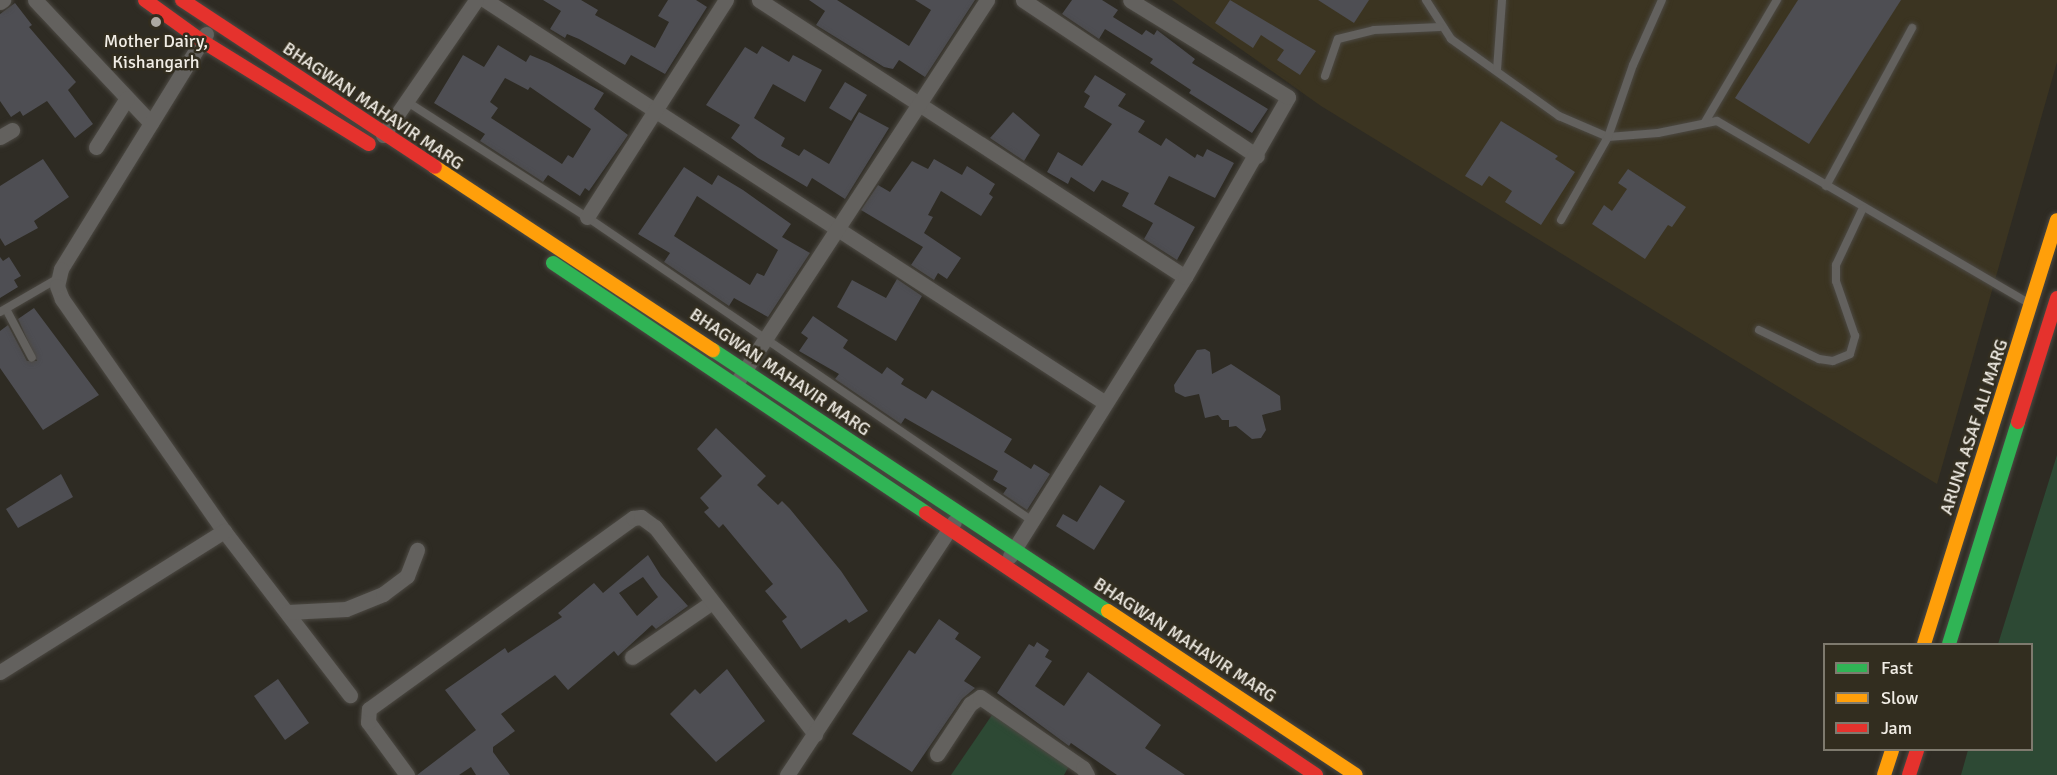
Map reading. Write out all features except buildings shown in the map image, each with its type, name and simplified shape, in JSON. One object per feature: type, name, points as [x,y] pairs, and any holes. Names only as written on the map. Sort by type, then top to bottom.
[{"type":"street","points":[[35,0],[151,123]]},
{"type":"street","name":"BHAGWAN MAHAVIR MARG","points":[[144,0],[202,41],[380,142],[744,369],[1356,775]]},
{"type":"street","name":"BHAGWAN MAHAVIR MARG","points":[[182,0],[380,142]]},
{"type":"street","points":[[380,142],[476,0]]},
{"type":"street","points":[[485,0],[838,226],[1104,402]]},
{"type":"street","points":[[587,217],[726,0]]},
{"type":"street","points":[[759,0],[916,106],[1185,278]]},
{"type":"street","points":[[736,385],[763,339],[987,0]]},
{"type":"street","points":[[1023,0],[1257,156]]},
{"type":"street","points":[[1006,569],[1013,549],[1104,402],[1185,278],[1257,156],[1288,97],[1130,0]]},
{"type":"street","points":[[214,21],[58,278],[62,298],[224,531],[350,695]]},
{"type":"street","points":[[96,147],[127,99]]},
{"type":"street","name":"ARUNA ASAF ALI MARG","points":[[1925,643],[2032,306],[2057,220]]},
{"type":"street","name":"BHAGWAN MAHAVIR MARG","points":[[536,252],[736,385],[950,532],[1316,775]]},
{"type":"street","points":[[1950,643],[2057,298]]},
{"type":"street","points":[[787,775],[950,532],[958,513]]},
{"type":"street","points":[[407,775],[368,722],[369,709],[625,521],[641,518],[648,521],[815,734]]},
{"type":"street","points":[[0,672],[224,531]]},
{"type":"street","points":[[288,612],[346,609],[383,594],[407,576],[417,550]]},
{"type":"street","points":[[632,657],[712,602]]},
{"type":"street","points":[[937,754],[970,704],[980,697],[1083,768],[1087,775]]},
{"type":"street","points":[[1260,736],[1269,718]]},
{"type":"street","points":[[1884,775],[1892,751]]},
{"type":"street","points":[[1909,775],[1917,751]]},
{"type":"lane","points":[[1426,0],[1440,27],[1559,116],[1608,137],[1658,133],[1717,121],[2051,316]]},
{"type":"lane","points":[[1497,70],[1502,0]]},
{"type":"lane","points":[[1561,220],[1608,137],[1633,65],[1662,0]]},
{"type":"lane","points":[[1705,122],[1777,0]]},
{"type":"lane","points":[[1325,76],[1338,39],[1374,30],[1440,27]]},
{"type":"lane","points":[[1826,186],[1912,28]]},
{"type":"lane","points":[[406,101],[587,217],[1031,520]]},
{"type":"lane","points":[[1759,330],[1819,359],[1833,361],[1850,354],[1855,336],[1836,281],[1836,266],[1863,208]]},
{"type":"lane","points":[[32,358],[3,310],[58,278]]},
{"type":"shaded area","points":[[1172,0],[2057,0],[2057,62],[1937,484],[1321,106]]},
{"type":"green space","points":[[2057,455],[2057,775],[1961,775],[1968,751],[2033,751],[2033,643],[1998,643]]},
{"type":"green space","points":[[992,715],[1069,766],[1064,775],[951,775]]},
{"type":"traffic: fast","points":[[553,263],[926,513]]},
{"type":"traffic: fast","points":[[713,350],[1108,611]]},
{"type":"traffic: fast","points":[[1949,643],[2018,422]]},
{"type":"traffic: slow","points":[[435,167],[713,350]]},
{"type":"traffic: slow","points":[[1924,643],[2057,220]]},
{"type":"traffic: slow","points":[[1108,611],[1356,775]]},
{"type":"traffic: slow","points":[[1884,775],[1892,751]]},
{"type":"traffic: jam","points":[[145,0],[202,41],[369,144]]},
{"type":"traffic: jam","points":[[182,0],[435,167]]},
{"type":"traffic: jam","points":[[2018,422],[2057,298]]},
{"type":"traffic: jam","points":[[926,513],[1316,775]]},
{"type":"traffic: jam","points":[[1909,775],[1917,751]]},
{"type":"place","name":"Mother Dairy, Kishangarh","points":[[156,22]]}]
